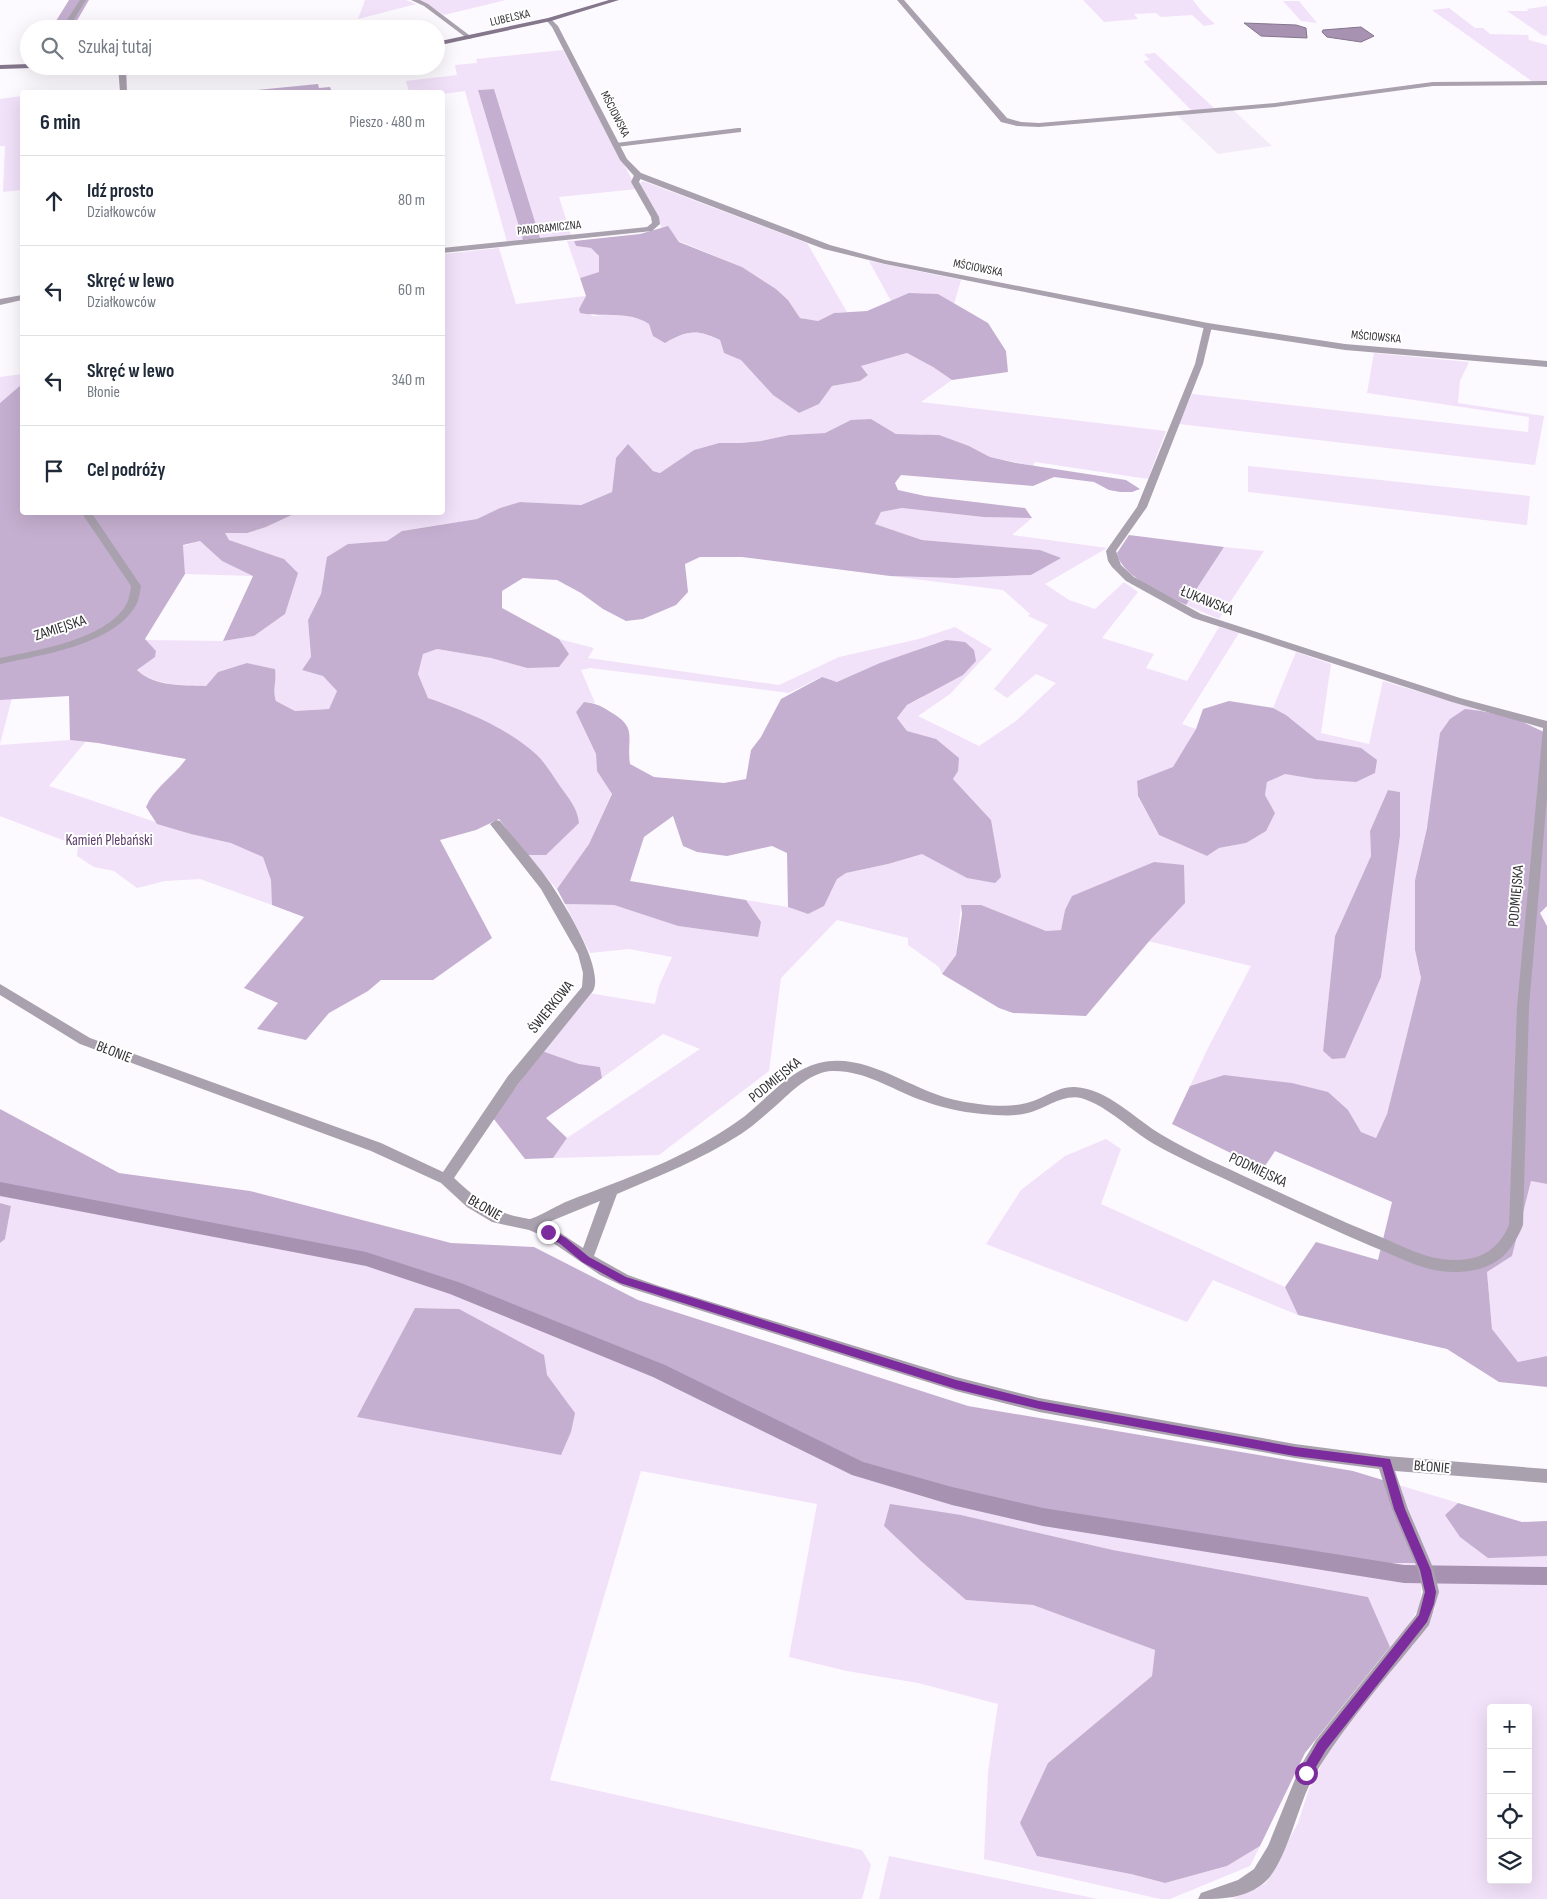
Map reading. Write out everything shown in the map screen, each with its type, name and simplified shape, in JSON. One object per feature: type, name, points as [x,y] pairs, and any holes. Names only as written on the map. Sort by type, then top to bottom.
[{"type":"main road","name":"LUBELSKA","points":[[445,42],[549,20],[616,0]]},
{"type":"main road","points":[[0,67],[20,66]]},
{"type":"street","points":[[70,20],[83,0]]},
{"type":"street","points":[[414,0],[426,5],[470,38]]},
{"type":"street","points":[[900,0],[1004,120],[1012,124],[1039,125],[1275,105],[1442,84],[1547,83]]},
{"type":"street","name":"MŚCIOWSKA","points":[[549,20],[555,26],[628,166],[638,175],[856,256],[1208,326],[1345,347],[1547,364]]},
{"type":"street","points":[[123,75],[124,90]]},
{"type":"street","points":[[616,145],[738,130]]},
{"type":"street","name":"PANORAMICZNA","points":[[445,251],[641,231],[654,227],[656,224],[655,217],[635,182],[638,175]]},
{"type":"street","points":[[0,302],[20,298]]},
{"type":"street","name":"ŁUKAWSKA","points":[[1208,326],[1199,364],[1142,507],[1111,551],[1113,561],[1117,567],[1140,585],[1198,616],[1456,700],[1547,725]]},
{"type":"street","name":"ZAMIEJSKA","points":[[0,662],[79,641],[114,624],[129,610],[136,594],[136,586],[88,515]]},
{"type":"street","name":"PODMIEJSKA","points":[[531,1225],[567,1207],[610,1191],[724,1137],[746,1124],[801,1077],[818,1067],[834,1066],[867,1071],[935,1100],[974,1108],[1004,1111],[1023,1109],[1060,1093],[1082,1093],[1101,1101],[1177,1150],[1334,1224],[1421,1260],[1437,1265],[1456,1266],[1487,1261],[1496,1257],[1511,1239],[1516,1225],[1523,1007],[1547,730]]},
{"type":"street","name":"ŚWIERKOWA","points":[[446,1179],[513,1080],[588,988],[589,973],[584,954],[546,886],[496,824]]},
{"type":"street","name":"BŁONIE","points":[[0,989],[85,1041],[376,1147],[446,1179],[472,1203],[497,1218],[531,1225],[562,1240],[586,1259],[623,1280],[956,1384],[1039,1405],[1295,1451],[1386,1462],[1547,1476]]},
{"type":"street","points":[[586,1259],[610,1191]]},
{"type":"street","points":[[1207,1899],[1243,1887],[1260,1875],[1274,1852],[1306,1773],[1322,1746],[1423,1618],[1431,1592],[1389,1478],[1386,1462]]},
{"type":"shaded area","points":[[69,0],[89,0],[77,20],[57,20]]},
{"type":"shaded area","points":[[1244,23],[1296,25],[1306,28],[1307,38],[1261,36]]},
{"type":"shaded area","points":[[1361,27],[1374,36],[1361,42],[1327,37],[1322,32],[1323,30]]},
{"type":"shaded area","points":[[318,84],[319,88],[330,87],[331,90],[255,90]]},
{"type":"shaded area","points":[[494,89],[540,238],[523,240],[478,90]]},
{"type":"shaded area","points":[[1233,110],[1272,146],[1218,154],[1177,115]]},
{"type":"shaded area","points":[[668,226],[679,242],[742,267],[776,289],[788,300],[800,318],[818,321],[834,313],[867,311],[909,293],[938,294],[988,323],[1006,351],[1008,372],[952,380],[907,353],[861,366],[868,375],[860,381],[832,386],[819,404],[799,413],[773,395],[741,360],[724,353],[720,340],[712,336],[692,332],[665,343],[653,336],[649,324],[633,317],[580,313],[579,309],[586,296],[580,278],[599,272],[599,256],[591,248],[576,246],[574,241],[640,234]]},
{"type":"shaded area","points":[[20,386],[20,515],[292,515],[266,527],[247,533],[225,533],[229,540],[284,559],[298,573],[285,614],[254,636],[223,641],[253,576],[222,561],[200,541],[183,545],[185,574],[145,639],[156,651],[155,657],[137,670],[144,676],[160,682],[206,686],[218,672],[247,663],[275,669],[274,693],[276,701],[295,711],[329,709],[337,691],[323,676],[302,670],[311,657],[308,620],[321,594],[327,557],[348,544],[387,541],[402,531],[477,519],[500,508],[520,502],[581,505],[612,492],[616,458],[628,444],[653,471],[660,473],[694,450],[719,443],[741,443],[789,435],[825,433],[851,420],[871,419],[896,434],[939,435],[969,446],[990,457],[1016,463],[1126,480],[1140,489],[1132,492],[1120,492],[1109,490],[1094,482],[1054,477],[1033,486],[901,475],[895,483],[898,490],[925,496],[1025,508],[1032,518],[983,517],[902,508],[881,512],[875,524],[922,540],[1040,550],[1061,558],[1031,575],[955,578],[890,576],[742,557],[700,557],[685,564],[688,592],[676,605],[643,619],[626,621],[557,580],[523,578],[502,591],[502,608],[559,639],[569,654],[559,667],[527,668],[491,658],[437,649],[423,654],[418,674],[428,698],[486,721],[526,745],[537,755],[572,803],[579,823],[546,855],[526,855],[499,819],[476,830],[440,840],[492,938],[433,980],[381,980],[368,991],[329,1013],[306,1040],[257,1029],[278,1003],[244,988],[304,917],[272,905],[271,880],[263,857],[231,843],[157,824],[146,807],[159,788],[186,759],[98,743],[70,740],[69,696],[0,700],[0,403]]},
{"type":"shaded area","points":[[1129,535],[1224,547],[1186,605],[1135,577],[1120,562],[1117,553]]},
{"type":"shaded area","points":[[946,640],[965,642],[974,650],[976,661],[963,675],[907,705],[897,718],[907,731],[936,739],[959,758],[958,771],[953,779],[991,820],[1001,877],[995,883],[967,878],[922,854],[846,873],[837,879],[824,906],[808,914],[788,907],[787,853],[772,846],[727,856],[697,852],[683,846],[673,816],[644,837],[630,881],[746,900],[761,922],[758,937],[678,926],[614,905],[565,904],[557,889],[589,844],[612,794],[597,771],[596,754],[576,712],[584,702],[603,707],[618,717],[628,728],[630,764],[654,777],[724,783],[746,779],[751,750],[761,737],[781,699],[822,677],[837,682],[880,663]]},
{"type":"shaded area","points":[[1229,701],[1273,708],[1286,715],[1317,740],[1361,748],[1377,760],[1375,773],[1356,782],[1315,779],[1285,774],[1267,782],[1265,795],[1275,813],[1266,831],[1246,843],[1219,848],[1207,856],[1159,835],[1138,796],[1137,781],[1173,767],[1196,729],[1203,709]]},
{"type":"shaded area","points":[[1465,709],[1508,717],[1547,734],[1547,906],[1540,913],[1547,926],[1547,1184],[1531,1181],[1512,1256],[1487,1272],[1492,1329],[1518,1362],[1547,1356],[1547,1387],[1499,1382],[1447,1349],[1298,1315],[1285,1287],[1316,1242],[1378,1260],[1392,1202],[1275,1151],[1263,1169],[1172,1124],[1190,1086],[1224,1075],[1292,1083],[1328,1092],[1348,1110],[1361,1132],[1376,1138],[1387,1114],[1421,978],[1415,950],[1415,880],[1427,828],[1440,733],[1450,719]]},
{"type":"shaded area","points":[[1388,790],[1400,792],[1400,836],[1381,977],[1345,1058],[1332,1059],[1323,1051],[1335,936],[1371,856],[1370,831]]},
{"type":"shaded area","points":[[1154,862],[1184,865],[1185,903],[1151,939],[1086,1016],[1013,1013],[999,1008],[942,974],[956,955],[962,914],[961,905],[981,905],[1046,931],[1061,930],[1065,910],[1072,896]]},
{"type":"shaded area","points":[[542,1051],[579,1064],[600,1067],[602,1078],[546,1118],[567,1138],[553,1158],[525,1159],[493,1118]]},
{"type":"shaded area","points":[[0,1109],[119,1173],[250,1191],[451,1243],[534,1247],[638,1300],[968,1406],[1353,1471],[1386,1481],[1417,1563],[1380,1563],[1148,1529],[952,1491],[858,1464],[661,1368],[454,1285],[364,1254],[0,1186]]},
{"type":"shaded area","points":[[0,1203],[11,1206],[5,1239],[0,1243]]},
{"type":"shaded area","points":[[415,1308],[459,1309],[544,1355],[547,1375],[575,1413],[571,1432],[561,1455],[357,1417]]},
{"type":"shaded area","points":[[1458,1503],[1522,1522],[1547,1521],[1547,1556],[1488,1558],[1460,1537],[1445,1515]]},
{"type":"shaded area","points":[[890,1504],[961,1515],[1113,1550],[1368,1597],[1390,1647],[1305,1753],[1260,1846],[1227,1866],[1165,1883],[1131,1874],[1037,1856],[1020,1823],[1048,1763],[1152,1676],[1155,1650],[1033,1605],[966,1600],[884,1526]]},
{"type":"green space","points":[[365,0],[406,0],[416,4],[358,19]]},
{"type":"green space","points":[[420,0],[506,0],[444,15]]},
{"type":"green space","points":[[1083,0],[1193,0],[1215,24],[1204,26],[1192,15],[1161,17],[1156,13],[1134,14],[1138,19],[1104,22]]},
{"type":"green space","points":[[1283,1],[1299,1],[1317,23],[1301,21]]},
{"type":"green space","points":[[1547,6],[1547,36],[1542,35],[1507,11],[1528,11],[1527,9]]},
{"type":"green space","points":[[1449,8],[1475,28],[1483,28],[1490,34],[1528,35],[1529,40],[1547,45],[1547,82],[1533,82],[1432,10]]},
{"type":"green space","points":[[563,50],[637,189],[559,197],[571,235],[540,238],[494,89],[478,90],[523,240],[507,242],[465,91],[445,94],[445,90],[408,90],[406,81],[457,75],[455,65],[477,63],[476,59]]},
{"type":"green space","points":[[1155,53],[1215,109],[1192,111],[1143,61],[1150,60],[1144,54]]},
{"type":"green space","points":[[20,96],[20,190],[3,192],[5,146],[0,146],[0,99]]},
{"type":"green space","points":[[643,181],[807,243],[847,312],[834,313],[818,321],[800,318],[788,300],[776,289],[742,267],[679,241],[668,227],[662,228],[641,186],[640,183]]},
{"type":"green space","points":[[567,241],[574,241],[576,246],[591,248],[599,256],[599,272],[580,278]]},
{"type":"green space","points":[[499,248],[516,304],[586,296],[579,309],[593,316],[618,314],[640,318],[675,337],[693,333],[714,337],[720,340],[724,353],[741,359],[773,395],[799,413],[819,404],[832,386],[860,381],[868,374],[861,366],[907,353],[952,380],[921,402],[1166,431],[1148,479],[1035,462],[1033,466],[990,457],[969,446],[922,434],[896,434],[871,419],[837,427],[825,433],[789,435],[741,443],[719,443],[694,450],[660,473],[616,458],[612,492],[580,505],[520,502],[500,508],[477,519],[402,531],[387,541],[348,544],[324,575],[321,594],[308,620],[311,658],[302,670],[323,676],[337,691],[329,709],[295,711],[276,701],[274,693],[275,669],[247,663],[218,672],[206,686],[160,682],[137,670],[155,656],[156,651],[144,640],[223,641],[254,636],[285,614],[284,559],[229,540],[224,533],[266,527],[292,515],[445,515],[445,254]]},
{"type":"green space","points":[[869,261],[961,280],[954,304],[931,294],[908,295],[891,301]]},
{"type":"green space","points":[[1374,353],[1469,362],[1460,381],[1458,403],[1544,416],[1535,465],[1179,424],[1192,394],[1528,432],[1529,417],[1367,393]]},
{"type":"green space","points":[[20,374],[20,386],[0,403],[0,377]]},
{"type":"green space","points":[[1248,466],[1530,496],[1527,525],[1248,492]]},
{"type":"green space","points":[[902,508],[983,517],[1032,518],[1012,535],[1107,548],[1045,584],[1069,600],[1095,609],[1124,582],[1138,592],[1102,638],[1154,654],[1146,668],[1187,681],[1219,627],[1239,633],[1182,724],[1196,729],[1173,768],[1137,782],[1138,797],[1159,835],[1207,856],[1219,848],[1246,843],[1275,813],[1265,795],[1267,782],[1285,773],[1315,779],[1336,745],[1317,740],[1286,715],[1273,708],[1296,652],[1331,664],[1321,733],[1369,744],[1383,681],[1483,711],[1427,828],[1415,880],[1415,950],[1421,978],[1387,1114],[1376,1138],[1361,1132],[1348,1110],[1224,1075],[1190,1086],[1251,966],[1148,941],[1065,910],[1061,930],[1046,931],[961,905],[956,955],[942,974],[939,967],[908,945],[908,938],[837,920],[781,978],[769,1071],[659,1155],[553,1158],[567,1138],[700,1049],[663,1034],[602,1078],[600,1067],[579,1064],[542,1051],[589,993],[655,1004],[659,986],[672,957],[629,949],[590,953],[565,904],[614,905],[678,926],[757,937],[761,922],[746,900],[788,907],[808,914],[831,892],[837,878],[846,873],[888,864],[922,853],[967,878],[991,820],[953,779],[936,740],[907,731],[897,718],[907,705],[923,697],[936,643],[837,682],[821,677],[789,693],[590,668],[581,670],[595,703],[584,702],[576,712],[596,754],[597,771],[612,793],[589,844],[557,889],[526,855],[538,756],[486,722],[428,698],[418,674],[423,654],[437,649],[491,658],[527,668],[569,654],[559,639],[594,648],[588,658],[779,685],[839,657],[919,639],[955,627],[992,649],[950,694],[918,716],[979,746],[1016,721],[1056,683],[1036,674],[1007,698],[994,689],[1048,625],[1028,616],[1030,614],[1003,590],[890,576],[955,578],[1031,575],[1060,558],[1040,550],[922,540],[875,524],[881,512]],"holes":[[[1388,790],[1400,792],[1400,836],[1381,977],[1332,1059],[1323,1051],[1335,936],[1371,856],[1370,831]]]},
{"type":"green space","points":[[200,541],[222,561],[254,576],[185,574],[183,546]]},
{"type":"green space","points":[[1224,547],[1264,551],[1219,619],[1186,605]]},
{"type":"green space","points":[[12,698],[0,744],[0,700]]},
{"type":"green space","name":"Kamień Plebański","points":[[70,740],[86,741],[49,786],[188,833],[235,840],[326,888],[272,902],[272,905],[200,879],[165,881],[137,888],[114,871],[94,867],[77,856],[78,846],[0,816],[0,745]]},
{"type":"green space","points":[[1106,1139],[1121,1149],[1101,1204],[1285,1287],[1298,1315],[1213,1280],[1187,1322],[986,1244],[1021,1190],[1065,1156]]},
{"type":"green space","points":[[1531,1180],[1547,1184],[1547,1356],[1518,1362],[1492,1329],[1487,1272],[1512,1256]]},
{"type":"green space","points":[[0,1186],[364,1254],[454,1285],[661,1368],[858,1464],[952,1491],[1148,1529],[1380,1563],[1417,1563],[1421,1590],[1420,1600],[1413,1618],[1390,1647],[1368,1597],[1113,1550],[961,1515],[884,1526],[966,1600],[1033,1605],[1155,1650],[1152,1676],[1048,1763],[1131,1874],[1165,1883],[1227,1866],[1260,1846],[1250,1866],[1170,1899],[1160,1899],[984,1859],[988,1772],[998,1704],[918,1683],[847,1671],[789,1657],[817,1504],[641,1471],[550,1780],[862,1850],[871,1865],[862,1899],[0,1899],[0,1243],[5,1239],[11,1206],[0,1203]],"holes":[[[415,1308],[459,1309],[546,1375],[574,1413],[358,1416]]]},
{"type":"green space","points":[[1399,1485],[1458,1503],[1445,1515],[1529,1556],[1547,1556],[1547,1899],[1232,1899],[1266,1883],[1298,1823],[1309,1789],[1331,1746],[1435,1609],[1437,1582]]},
{"type":"green space","points":[[889,1856],[1098,1899],[879,1899]]},
{"type":"waterway","points":[[0,1189],[366,1259],[455,1288],[659,1371],[859,1469],[952,1496],[1043,1517],[1404,1574],[1547,1576]]},
{"type":"route","points":[[548,1232],[562,1240],[586,1259],[623,1280],[956,1384],[1039,1405],[1295,1451],[1386,1462],[1389,1478],[1400,1509],[1426,1570],[1431,1592],[1428,1604],[1423,1618],[1322,1746],[1306,1773]]}]
